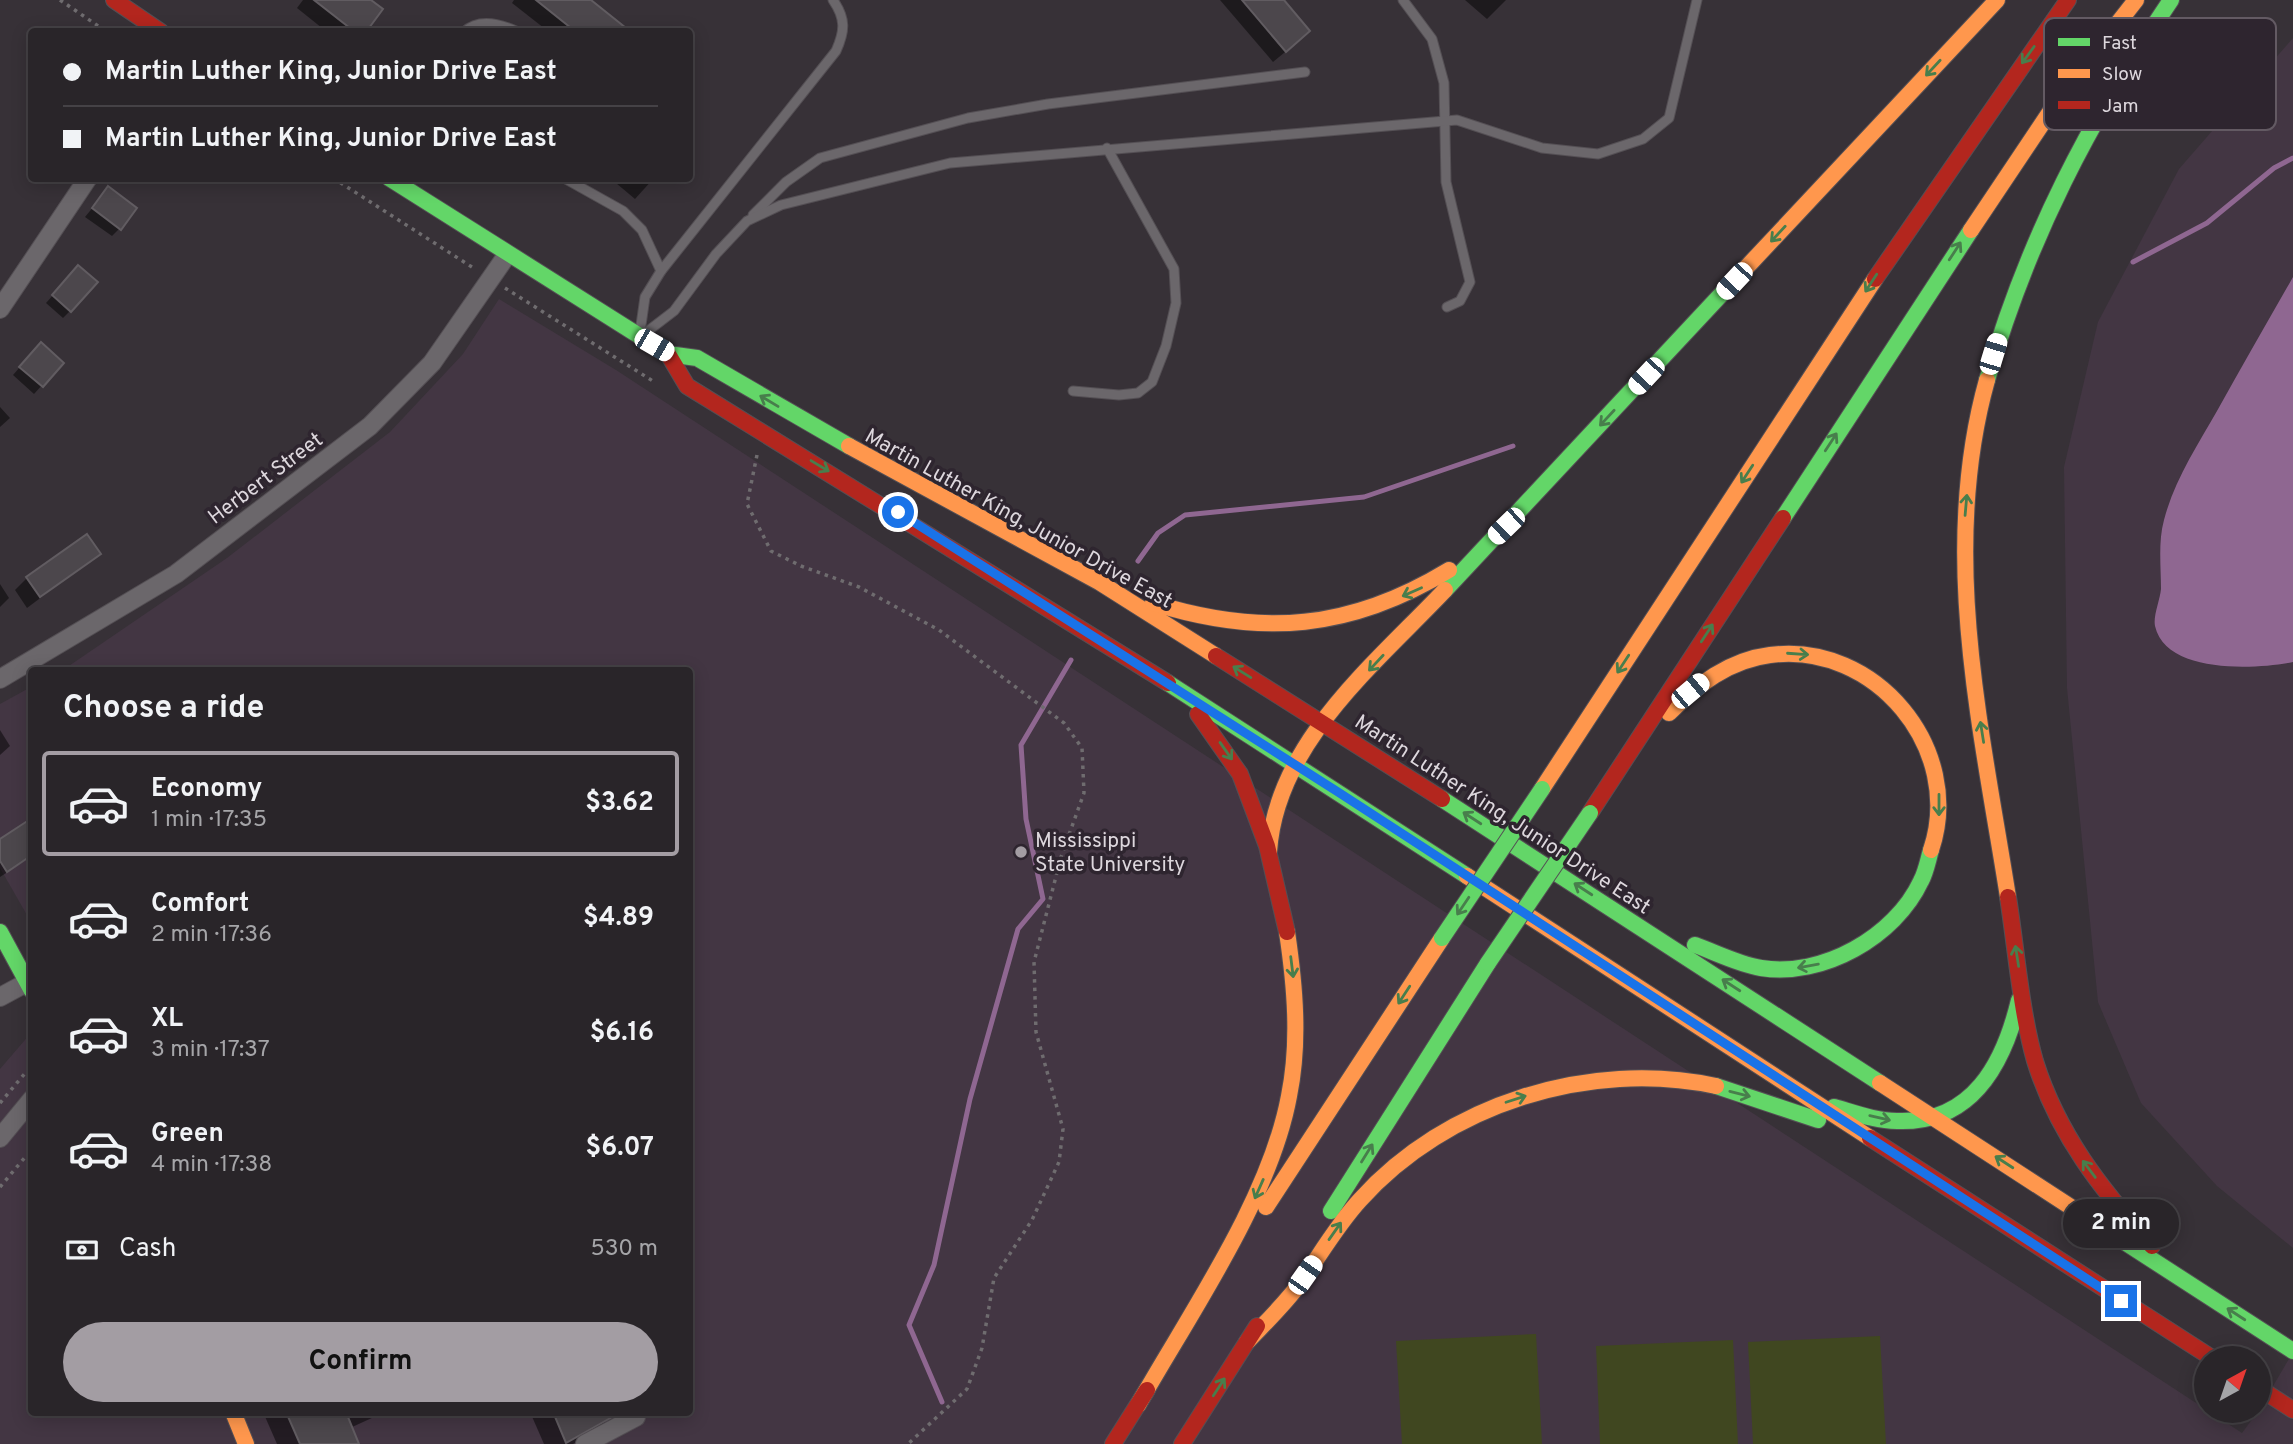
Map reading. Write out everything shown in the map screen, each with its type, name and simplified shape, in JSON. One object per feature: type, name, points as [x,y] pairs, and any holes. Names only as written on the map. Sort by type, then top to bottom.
[{"type":"main road","points":[[114,0],[155,28]]},
{"type":"main road","points":[[1269,852],[1275,807],[1321,722],[1997,0]]},
{"type":"main road","points":[[2055,18],[2068,0]]},
{"type":"main road","points":[[2122,18],[2136,0]]},
{"type":"main road","points":[[2159,18],[2171,0]]},
{"type":"main road","points":[[1113,1444],[1441,938],[1542,789],[1900,240],[2044,34]]},
{"type":"main road","points":[[1182,1444],[1488,963],[1590,813],[2044,120]]},
{"type":"main road","points":[[2088,130],[2007,305],[1985,379],[1970,459],[1964,531],[1965,598],[1974,677],[2035,1060],[2051,1102],[2077,1154],[2117,1208],[2180,1278]]},
{"type":"main road","name":"Martin Luther King, Junior Drive East","points":[[395,182],[507,255],[668,354],[697,358],[808,424],[1099,582],[1636,924],[2293,1351]]},
{"type":"main road","name":"Martin Luther King, Junior Drive East","points":[[668,354],[687,386],[943,539],[1868,1139],[2194,1347]]},
{"type":"main road","points":[[1099,582],[1183,614],[1246,625],[1296,625],[1349,618],[1387,603],[1428,584],[1490,542]]},
{"type":"main road","points":[[1623,762],[1705,679],[1747,658],[1796,653],[1847,665],[1892,695],[1923,738],[1934,761],[1939,788],[1935,851],[1914,897],[1881,933],[1839,957],[1814,966],[1786,970],[1760,968],[1730,960],[1636,924]]},
{"type":"main road","points":[[1138,1405],[1251,1206],[1266,1173],[1286,1111],[1296,1046],[1296,1006],[1289,943],[1269,852],[1235,764],[1185,696]]},
{"type":"main road","points":[[0,932],[6,955],[28,986]]},
{"type":"main road","points":[[1814,1102],[1895,1121],[1934,1116],[1973,1096],[1991,1077],[2004,1054],[2022,989]]},
{"type":"main road","points":[[1247,1342],[1291,1295],[1347,1215],[1370,1189],[1395,1167],[1449,1130],[1516,1100],[1564,1086],[1598,1081],[1645,1078],[1687,1081],[1769,1101],[1868,1139]]},
{"type":"main road","points":[[2272,1396],[2293,1410]]},
{"type":"main road","points":[[235,1416],[246,1444]]},
{"type":"street","points":[[0,309],[85,182]]},
{"type":"street","name":"Herbert Street","points":[[0,679],[176,574],[370,426],[432,363],[507,255]]},
{"type":"street","points":[[0,997],[28,987]]},
{"type":"street","points":[[0,1138],[28,1104]]},
{"type":"street","points":[[585,1444],[636,1416]]},
{"type":"lane","points":[[639,337],[645,297],[661,271],[836,51],[844,32],[844,23],[843,14],[833,0]]},
{"type":"lane","points":[[1403,0],[1432,38],[1444,83],[1446,182],[1471,282],[1460,301],[1447,307]]},
{"type":"lane","points":[[747,221],[781,205],[950,163],[1443,120],[1457,120],[1542,148],[1598,154],[1643,139],[1669,118],[1697,0]]},
{"type":"lane","points":[[468,28],[500,23],[510,28]]},
{"type":"lane","points":[[639,337],[674,311],[716,254],[786,182],[820,158],[968,118],[1048,104],[1305,72]]},
{"type":"lane","points":[[1073,391],[1138,393],[1153,382],[1167,346],[1176,303],[1174,269],[1107,148]]},
{"type":"lane","points":[[571,182],[623,211],[642,230],[661,271]]},
{"type":"path","points":[[60,0],[101,28]]},
{"type":"path","points":[[339,182],[666,389]]},
{"type":"path","points":[[759,447],[747,504],[771,551],[801,566],[859,587],[939,630],[1057,718],[1082,748],[1084,793],[1061,857],[1034,962],[1036,1032],[1063,1129],[1059,1162],[1032,1220],[994,1278],[982,1348],[967,1390],[908,1444]]},
{"type":"path","points":[[0,1103],[28,1070]]},
{"type":"path","points":[[0,1187],[28,1154]]},
{"type":"shaded area","points":[[2293,38],[2293,1248],[2217,1186],[2141,1103],[2098,1002],[2067,688],[2064,467],[2098,322],[2179,169],[2213,130],[2276,130],[2276,58]]},
{"type":"shaded area","points":[[2293,277],[2293,662],[2237,667],[2194,661],[2176,653],[2163,642],[2155,626],[2161,589],[2160,546],[2164,520],[2187,464]]},
{"type":"shaded area","name":"Mississippi State University","points":[[499,299],[616,370],[2194,1402],[2194,1423],[2227,1423],[2242,1433],[2249,1423],[2272,1423],[2272,1388],[2293,1352],[2293,1444],[0,1444],[0,1069],[28,1036],[28,1416],[693,1416],[693,667],[67,667],[227,558],[390,432],[463,354]]},
{"type":"shaded area","points":[[28,689],[28,917],[0,868],[0,704]]},
{"type":"green space","points":[[1536,1334],[1542,1444],[1402,1444],[1396,1341]]},
{"type":"green space","points":[[1880,1336],[1886,1444],[1753,1444],[1748,1342]]},
{"type":"green space","points":[[1733,1340],[1738,1444],[1600,1444],[1596,1346]]},
{"type":"building","points":[[314,0],[371,0],[383,9],[369,28],[350,28]]},
{"type":"building","points":[[536,0],[591,0],[626,28],[571,28]]},
{"type":"building","points":[[1242,0],[1284,0],[1310,31],[1286,52]]},
{"type":"building","points":[[108,186],[137,208],[121,230],[92,208]]},
{"type":"building","points":[[78,265],[98,282],[71,312],[52,295]]},
{"type":"building","points":[[41,342],[64,363],[43,387],[19,367]]},
{"type":"building","points":[[87,534],[101,554],[40,597],[26,577]]},
{"type":"building","points":[[28,821],[28,858],[7,872],[0,861],[0,839]]},
{"type":"building","points":[[288,1416],[348,1416],[359,1444],[300,1444]]},
{"type":"building","points":[[555,1416],[614,1416],[566,1443]]},
{"type":"waterway","points":[[2133,262],[2207,223],[2274,168],[2293,158]]},
{"type":"waterway","points":[[1138,561],[1158,533],[1185,515],[1364,497],[1513,446]]},
{"type":"waterway","points":[[942,1402],[909,1325],[934,1265],[970,1099],[1018,929],[1043,899],[1026,819],[1021,745],[1071,660]]},
{"type":"traffic: fast","points":[[2159,18],[2171,0]]},
{"type":"traffic: fast","points":[[1987,380],[2003,328],[2042,229],[2091,130]]},
{"type":"traffic: fast","points":[[395,182],[668,354],[697,358],[849,446]]},
{"type":"traffic: fast","points":[[1783,518],[1971,230]]},
{"type":"traffic: fast","points":[[1445,590],[1744,270]]},
{"type":"traffic: fast","points":[[1168,683],[1467,876]]},
{"type":"traffic: fast","points":[[1442,938],[1542,789]]},
{"type":"traffic: fast","points":[[1442,799],[1880,1083]]},
{"type":"traffic: fast","points":[[1488,963],[1590,813]]},
{"type":"traffic: fast","points":[[1695,945],[1761,968],[1808,967],[1832,960],[1875,936],[1894,920],[1921,881],[1931,850]]},
{"type":"traffic: fast","points":[[0,932],[28,984]]},
{"type":"traffic: fast","points":[[1331,1211],[1488,963]]},
{"type":"traffic: fast","points":[[1834,1107],[1889,1121],[1923,1119],[1946,1112],[1965,1101],[1994,1067],[2013,1023],[2019,1000]]},
{"type":"traffic: fast","points":[[1716,1086],[1818,1120]]},
{"type":"traffic: fast","points":[[2123,1241],[2293,1351]]},
{"type":"traffic: slow","points":[[1744,270],[1997,0]]},
{"type":"traffic: slow","points":[[2122,18],[2136,0]]},
{"type":"traffic: slow","points":[[1971,230],[2044,121]]},
{"type":"traffic: slow","points":[[1542,789],[1875,279]]},
{"type":"traffic: slow","points":[[1987,380],[1973,444],[1966,509],[1965,574],[1977,703],[2008,897]]},
{"type":"traffic: slow","points":[[849,446],[1099,582],[1216,656]]},
{"type":"traffic: slow","points":[[1153,603],[1231,621],[1305,622],[1341,616],[1376,605],[1449,570]]},
{"type":"traffic: slow","points":[[1269,852],[1276,812],[1290,775],[1309,741],[1360,677],[1445,590]]},
{"type":"traffic: slow","points":[[1669,713],[1715,675],[1755,658],[1770,655],[1808,655],[1844,665],[1876,684],[1903,709],[1923,740],[1935,775],[1938,812],[1931,850]]},
{"type":"traffic: slow","points":[[1467,876],[1870,1138]]},
{"type":"traffic: slow","points":[[1138,1405],[1247,1215],[1279,1135],[1289,1096],[1295,1035],[1294,993],[1287,932]]},
{"type":"traffic: slow","points":[[1266,1207],[1442,938]]},
{"type":"traffic: slow","points":[[1247,1342],[1295,1290],[1360,1200],[1395,1166],[1434,1138],[1477,1115],[1523,1097],[1571,1085],[1619,1079],[1668,1079],[1716,1086]]},
{"type":"traffic: slow","points":[[1880,1083],[2123,1241]]},
{"type":"traffic: slow","points":[[235,1416],[246,1444]]},
{"type":"traffic: jam","points":[[114,0],[155,28]]},
{"type":"traffic: jam","points":[[2056,18],[2068,0]]},
{"type":"traffic: jam","points":[[1875,279],[2044,35]]},
{"type":"traffic: jam","points":[[668,354],[687,386],[1168,683]]},
{"type":"traffic: jam","points":[[1590,813],[1783,518]]},
{"type":"traffic: jam","points":[[1216,656],[1442,799]]},
{"type":"traffic: jam","points":[[1198,714],[1240,774],[1267,846],[1287,932]]},
{"type":"traffic: jam","points":[[2008,897],[2026,1022],[2035,1061],[2045,1088],[2083,1160],[2152,1246]]},
{"type":"traffic: jam","points":[[1870,1138],[2194,1346]]},
{"type":"traffic: jam","points":[[1182,1444],[1257,1326]]},
{"type":"traffic: jam","points":[[1113,1444],[1147,1390]]},
{"type":"traffic: jam","points":[[2272,1396],[2293,1410]]},
{"type":"place","name":"Mississippi State University","points":[[1021,852]]},
{"type":"route","points":[[898,512],[1338,792],[1891,1154],[2121,1301]]}]
